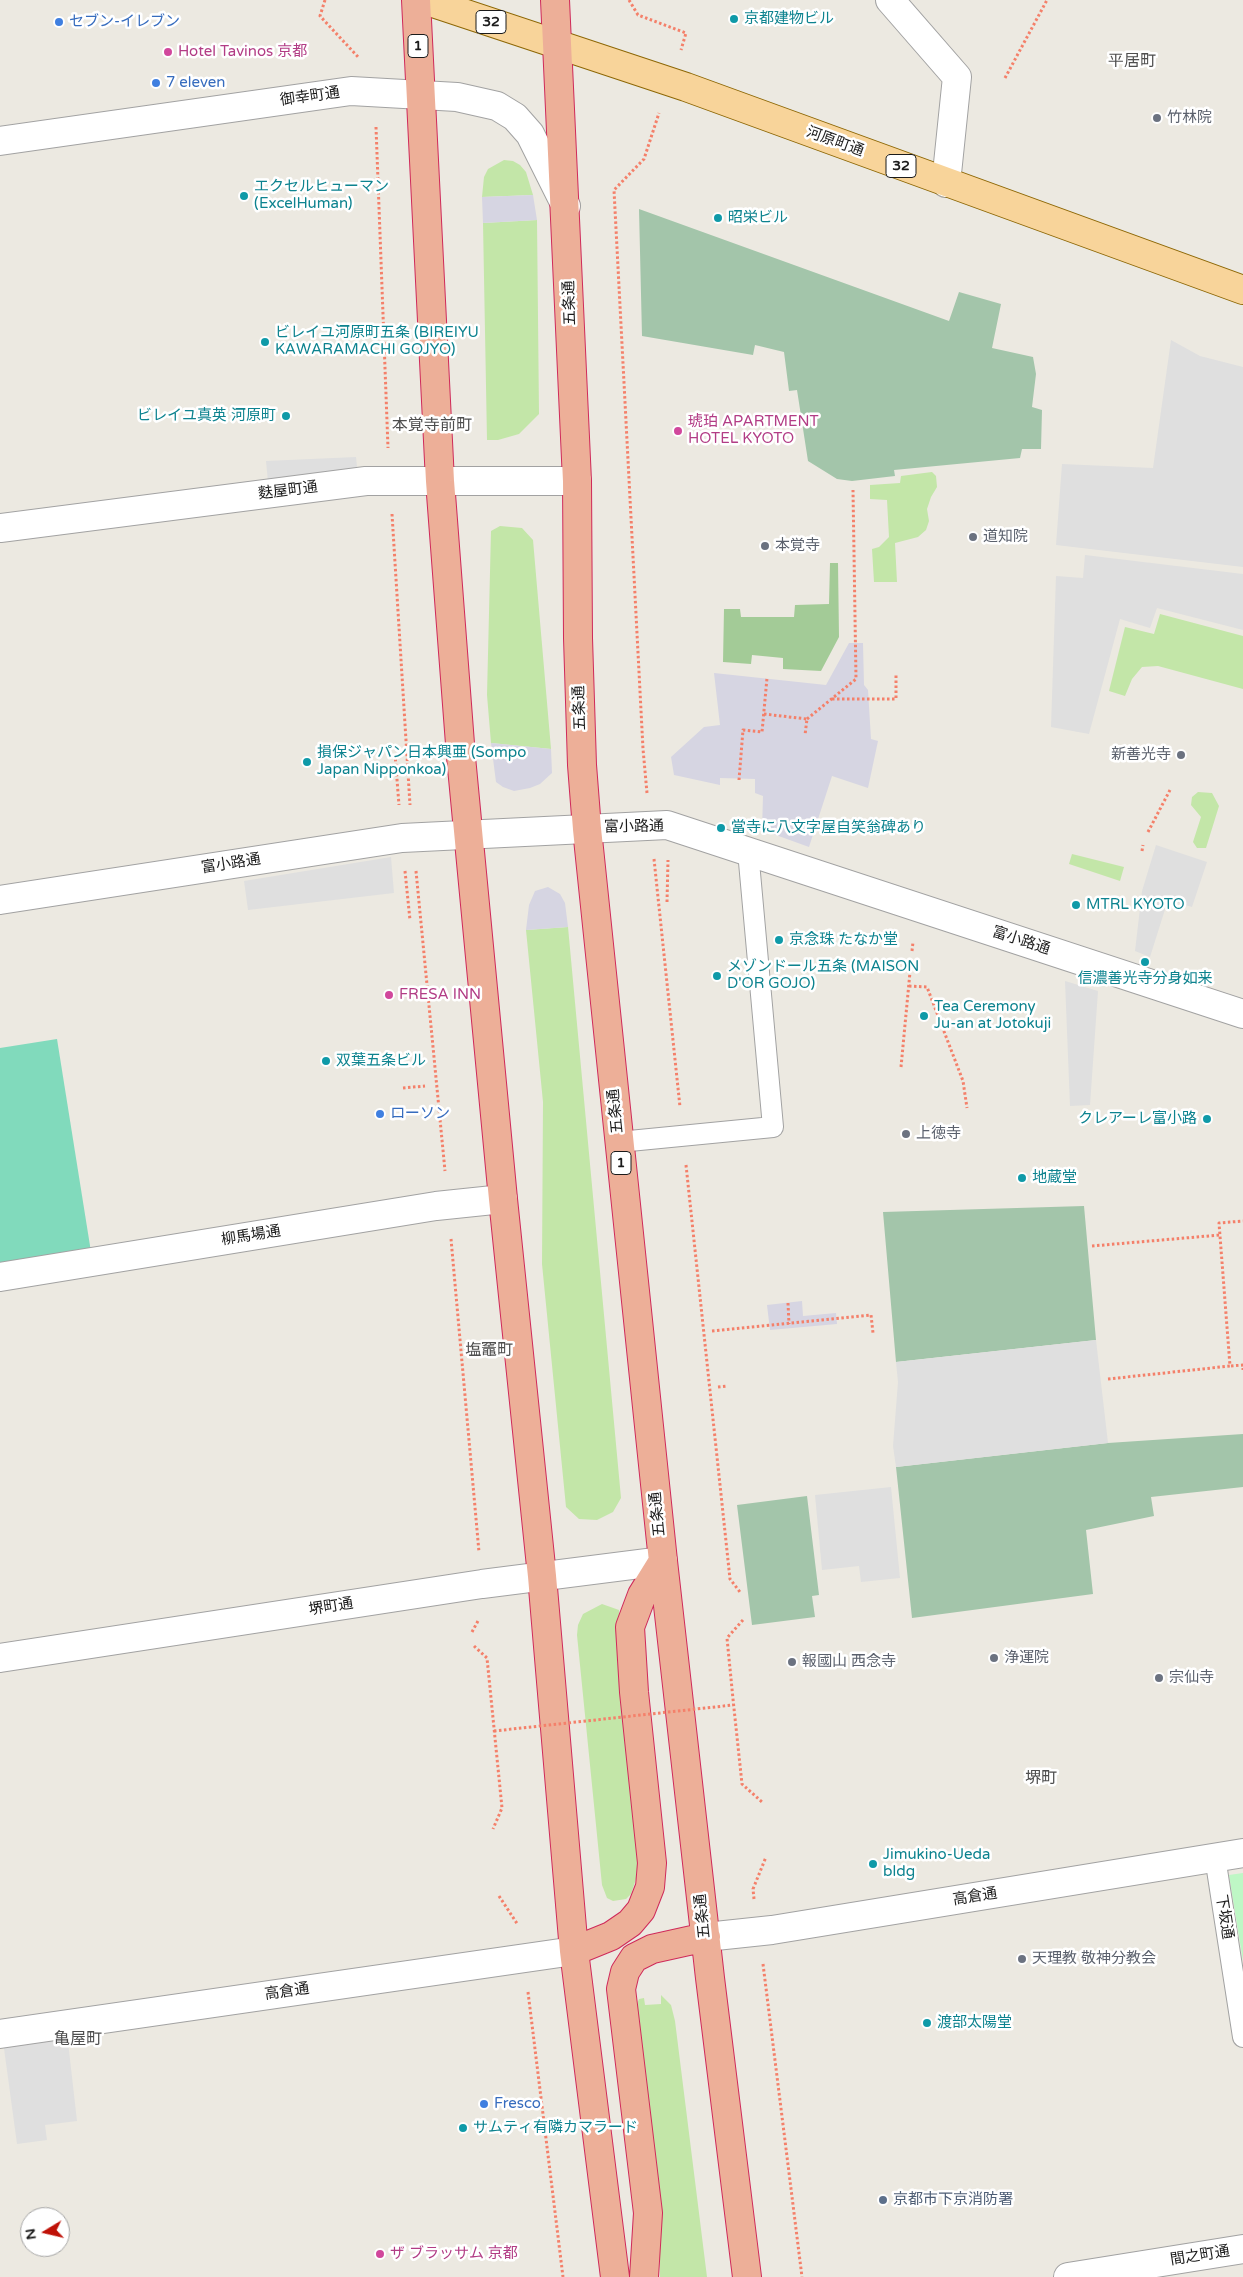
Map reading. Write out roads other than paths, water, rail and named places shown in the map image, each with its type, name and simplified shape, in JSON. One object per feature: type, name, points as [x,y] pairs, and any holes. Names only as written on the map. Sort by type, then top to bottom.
[{"type":"highway","name":"1","points":[[416,0],[440,482],[468,833],[542,1576],[574,1951],[615,2277]]},
{"type":"highway","name":"五条通","points":[[555,0],[566,206],[577,481],[578,648],[582,766],[587,829],[663,1562],[747,2277]]},
{"type":"highway","points":[[574,1951],[611,1936],[630,1923],[641,1910],[650,1887],[652,1863],[634,1692],[630,1627],[642,1595],[663,1562]]},
{"type":"highway","points":[[644,2277],[648,2213],[621,1989],[625,1972],[634,1958],[652,1949],[706,1937]]},
{"type":"main road","name":"河原町通","points":[[424,0],[670,82],[1243,290]]},
{"type":"street","points":[[890,0],[957,77],[946,182]]},
{"type":"street","name":"御幸町通","points":[[0,141],[351,91],[421,93],[477,100],[497,106],[515,117],[530,134],[566,206]]},
{"type":"street","name":"麩屋町通","points":[[0,528],[366,481],[577,481]]},
{"type":"street","name":"富小路通","points":[[0,900],[402,838],[468,833],[667,825],[1243,1014]]},
{"type":"street","name":"柳馬場通","points":[[0,1277],[436,1206],[503,1199]]},
{"type":"street","name":"堺町通","points":[[0,1658],[542,1576],[663,1562]]},
{"type":"street","name":"高倉通","points":[[706,1937],[758,1931],[1243,1853]]},
{"type":"street","name":"高倉通","points":[[0,2034],[574,1951]]},
{"type":"street","name":"間之町通","points":[[1068,2277],[1243,2249]]},
{"type":"lane","points":[[619,1142],[773,1127],[748,851]]},
{"type":"lane","name":"下坂通","points":[[1215,1857],[1243,2036]]},
{"type":"place","name":"京都建物ビル","points":[[734,19]]},
{"type":"place","name":"セブン-イレブン","points":[[59,22]]},
{"type":"place","name":"Hotel Tavinos 京都","points":[[168,52]]},
{"type":"place","name":"7 eleven","points":[[156,83]]},
{"type":"place","name":"竹林院","points":[[1157,118]]},
{"type":"place","name":"エクセルヒューマン (ExcelHuman)","points":[[244,196]]},
{"type":"place","name":"昭栄ビル","points":[[718,218]]},
{"type":"place","name":"ビレイユ河原町五条 (BIREIYU KAWARAMACHI GOJYO)","points":[[265,342]]},
{"type":"place","name":"ビレイユ真英 河原町","points":[[286,416]]},
{"type":"place","name":"琥珀 APARTMENT HOTEL KYOTO","points":[[678,431]]},
{"type":"place","name":"道知院","points":[[973,537]]},
{"type":"place","name":"本覚寺","points":[[765,546]]},
{"type":"place","name":"新善光寺","points":[[1181,755]]},
{"type":"place","name":"損保ジャパン日本興亜 (Sompo Japan Nipponkoa)","points":[[307,762]]},
{"type":"place","name":"當寺に八文字屋自笑翁碑あり","points":[[721,828]]},
{"type":"place","name":"MTRL KYOTO","points":[[1076,905]]},
{"type":"place","name":"京念珠 たなか堂","points":[[779,940]]},
{"type":"place","name":"信濃善光寺分身如来","points":[[1145,962]]},
{"type":"place","name":"メゾンドール五条 (MAISON D'OR GOJO)","points":[[717,976]]},
{"type":"place","name":"FRESA INN","points":[[389,995]]},
{"type":"place","name":"Tea Ceremony Ju-an at Jotokuji","points":[[924,1016]]},
{"type":"place","name":"双葉五条ビル","points":[[326,1061]]},
{"type":"place","name":"ローソン","points":[[380,1114]]},
{"type":"place","name":"クレアーレ富小路","points":[[1207,1119]]},
{"type":"place","name":"上徳寺","points":[[906,1134]]},
{"type":"place","name":"地蔵堂","points":[[1022,1178]]},
{"type":"place","name":"浄運院","points":[[994,1658]]},
{"type":"place","name":"報國山 西念寺","points":[[792,1662]]},
{"type":"place","name":"宗仙寺","points":[[1159,1678]]},
{"type":"place","name":"Jimukino-Ueda bldg","points":[[873,1864]]},
{"type":"place","name":"天理教 敬神分教会","points":[[1022,1959]]},
{"type":"place","name":"渡部太陽堂","points":[[927,2023]]},
{"type":"place","name":"Fresco","points":[[484,2104]]},
{"type":"place","name":"サムティ有隣カマラード","points":[[463,2128]]},
{"type":"place","name":"京都市下京消防署","points":[[883,2200]]},
{"type":"place","name":"ザ ブラッサム 京都","points":[[380,2254]]},
{"type":"district","name":"平居町","points":[[1132,62]]},
{"type":"district","name":"本覚寺前町","points":[[432,426]]},
{"type":"district","name":"塩竈町","points":[[489,1351]]},
{"type":"district","name":"堺町","points":[[1041,1779]]},
{"type":"district","name":"亀屋町","points":[[78,2040]]}]
